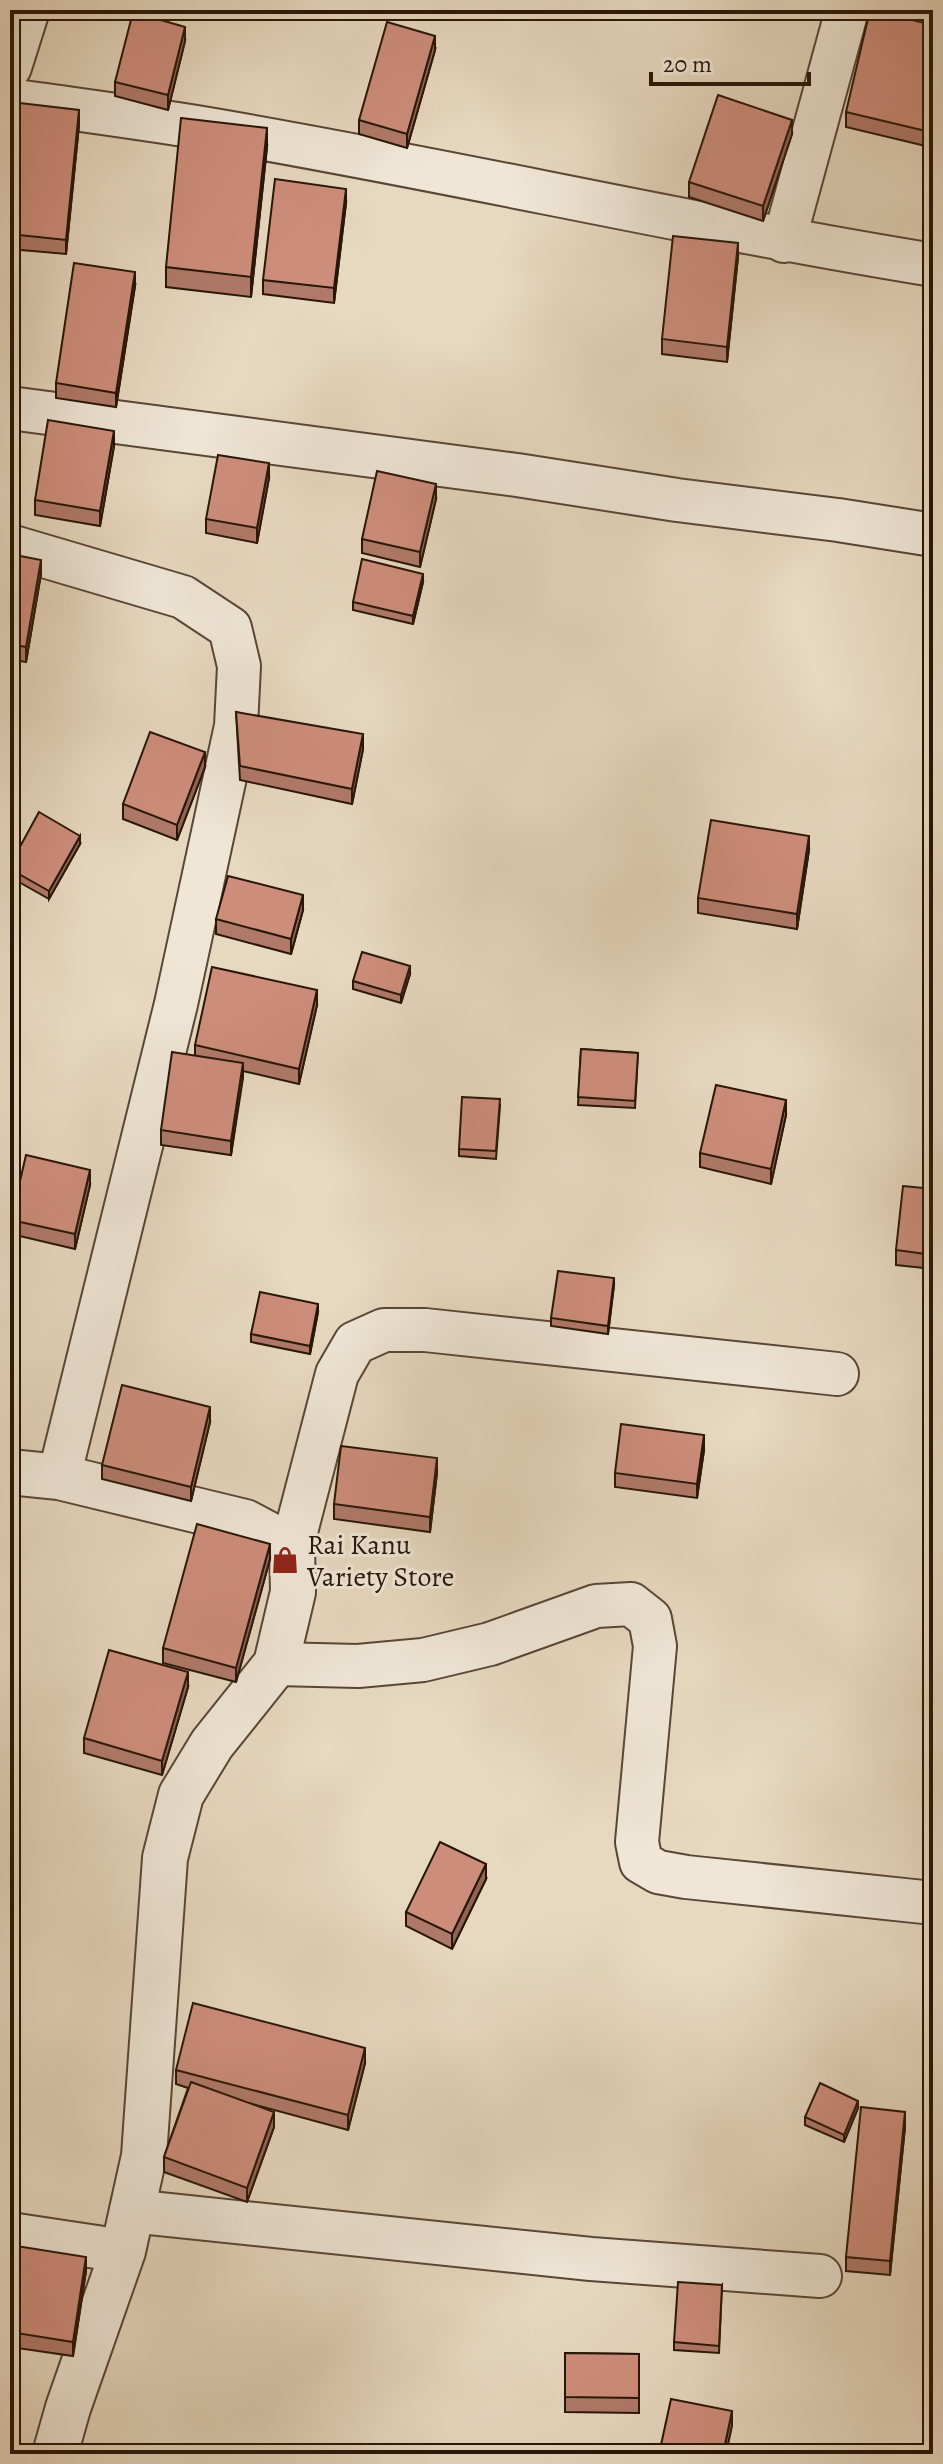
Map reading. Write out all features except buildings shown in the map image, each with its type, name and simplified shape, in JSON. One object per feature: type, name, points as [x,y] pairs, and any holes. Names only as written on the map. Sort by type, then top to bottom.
[{"type":"street","points":[[10,67],[28,10]]},
{"type":"street","points":[[784,241],[847,10]]},
{"type":"street","points":[[10,100],[196,128],[784,241],[933,265]]},
{"type":"street","points":[[10,408],[517,475],[933,535]]},
{"type":"street","points":[[10,546],[183,597],[230,628],[239,666],[236,726],[176,1004],[59,1477]]},
{"type":"street","points":[[55,2454],[127,2231],[144,2156],[165,1858],[181,1795],[212,1744],[276,1664],[293,1592],[292,1547],[337,1374],[355,1343],[384,1330],[425,1330],[837,1374]]},
{"type":"street","points":[[10,1472],[59,1477],[245,1522],[292,1547]]},
{"type":"street","points":[[276,1664],[358,1666],[423,1660],[490,1644],[596,1606],[631,1604],[650,1619],[655,1646],[637,1842],[641,1862],[658,1872],[686,1877],[933,1903]]},
{"type":"street","points":[[10,2234],[127,2231],[820,2276]]},
{"type":"place","name":"Rai Kanu Variety Store","points":[[285,1560]]}]
